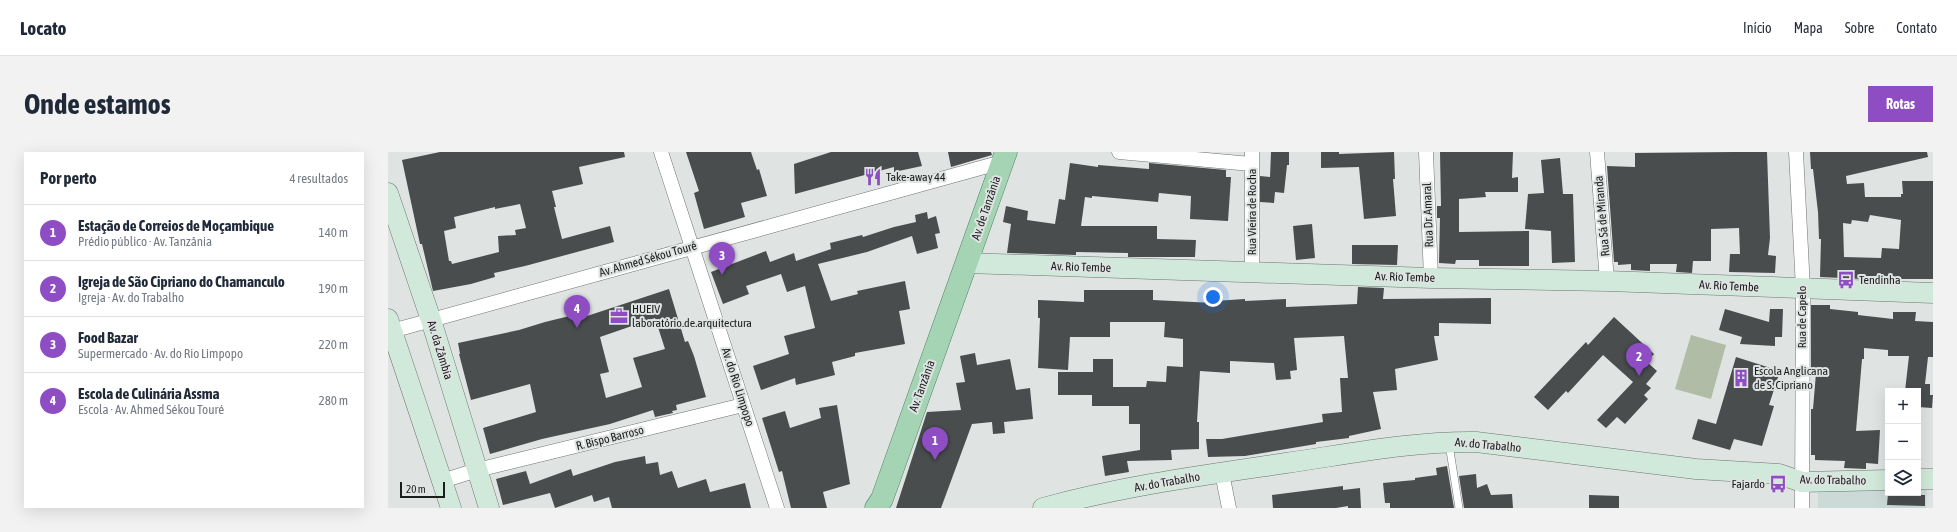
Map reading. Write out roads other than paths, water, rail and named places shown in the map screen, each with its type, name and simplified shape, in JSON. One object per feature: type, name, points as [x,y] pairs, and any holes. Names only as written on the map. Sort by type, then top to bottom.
[{"type":"main road","name":"Av. de Tanzânia","points":[[966,264],[1004,157]]},
{"type":"main road","name":"Av. da Zâmbia","points":[[388,193],[431,320],[489,508]]},
{"type":"main road","name":"Av. Rio Tembe","points":[[966,264],[1431,278],[1607,281],[1933,293]]},
{"type":"main road","name":"Av. Tanzânia","points":[[881,505],[966,264]]},
{"type":"main road","points":[[389,327],[451,508]]},
{"type":"main road","name":"Av. do Trabalho","points":[[1042,508],[1158,481],[1449,442],[1476,442],[1696,469],[1779,474],[1802,482],[1885,480]]},
{"type":"main road","points":[[1921,479],[1933,479]]},
{"type":"street","name":"Av. do Rio Limpopo","points":[[661,152],[777,508]]},
{"type":"street","points":[[1119,152],[1251,158]]},
{"type":"street","name":"Rua Dr. Amaral","points":[[1426,152],[1431,278]]},
{"type":"street","name":"Rua Sá de Miranda","points":[[1597,152],[1607,281]]},
{"type":"street","name":"Rua de Capelo","points":[[1796,152],[1803,289],[1802,508]]},
{"type":"street","name":"Av. Ahmed Sékou Touré","points":[[389,327],[431,320],[1004,157]]},
{"type":"street","name":"Rua Vieira de Rocha","points":[[1251,158],[1252,272]]},
{"type":"street","name":"R. Bispo Barroso","points":[[442,481],[477,470],[743,406]]},
{"type":"street","points":[[1222,473],[1228,508]]},
{"type":"lane","points":[[1449,442],[1459,508]]},
{"type":"place","name":"Take-away 44","points":[[873,177]]},
{"type":"place","name":"Food Bazar","points":[[722,275]]},
{"type":"place","name":"Tendinha","points":[[1846,280]]},
{"type":"place","name":"HUEIV laboratório.de.arquitectura","points":[[619,316]]},
{"type":"place","name":"Escola de Culinária Assma","points":[[577,328]]},
{"type":"place","name":"Igreja de São Cipriano do Chamanculo","points":[[1639,376]]},
{"type":"place","name":"Escola Anglicana de S. Cipriano","points":[[1741,378]]},
{"type":"place","name":"Estação de Correios de Moçambique","points":[[935,460]]},
{"type":"place","name":"Fajardo","points":[[1778,484]]}]
